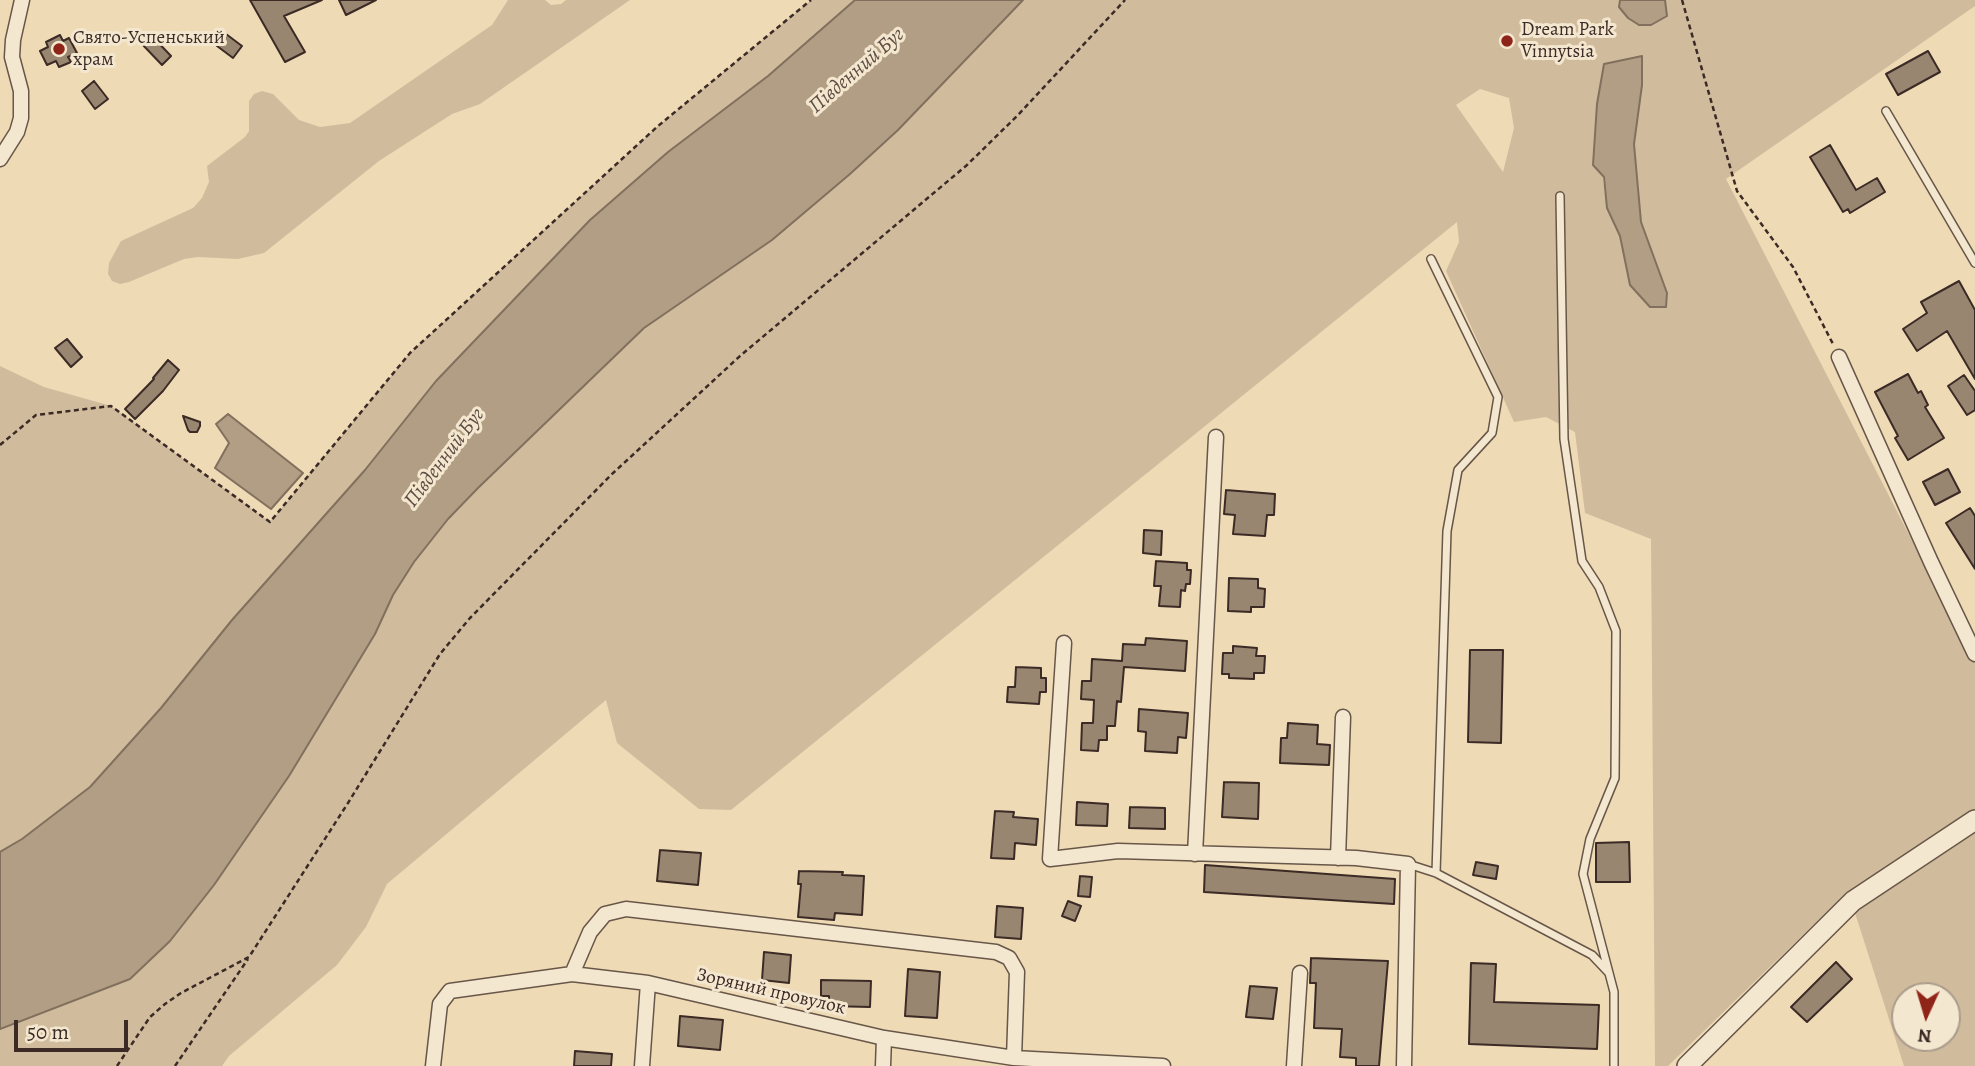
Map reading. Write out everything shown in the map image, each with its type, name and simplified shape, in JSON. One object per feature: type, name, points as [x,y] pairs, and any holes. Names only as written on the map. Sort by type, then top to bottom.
[{"type":"street","points":[[0,159],[10,145],[21,118],[21,91],[12,57],[22,0]]},
{"type":"street","points":[[1839,357],[1975,654]]},
{"type":"street","points":[[1195,854],[1216,437]]},
{"type":"street","points":[[1063,643],[1050,859],[1118,851],[1338,858],[1408,864],[1404,1066]]},
{"type":"street","points":[[1338,858],[1343,717]]},
{"type":"street","points":[[1687,1066],[1853,901],[1975,820]]},
{"type":"street","points":[[572,974],[590,932],[605,914],[626,909],[996,952],[1009,958],[1017,972],[1014,1058]]},
{"type":"street","points":[[1294,1066],[1300,973]]},
{"type":"street","name":"Зоряний провулок","points":[[433,1066],[440,1004],[450,991],[572,974],[648,983],[884,1038],[1014,1058],[1163,1066]]},
{"type":"street","points":[[642,1066],[648,983]]},
{"type":"street","points":[[883,1066],[884,1038]]},
{"type":"lane","points":[[1886,111],[1975,264]]},
{"type":"lane","points":[[1560,196],[1564,439],[1582,561],[1599,587],[1616,631],[1615,778],[1590,839],[1583,874],[1614,992],[1614,1066]]},
{"type":"lane","points":[[1431,259],[1498,397],[1492,433],[1458,470],[1447,531],[1436,873]]},
{"type":"lane","points":[[1408,864],[1436,873],[1592,955],[1609,973]]},
{"type":"path","points":[[0,445],[36,415],[111,406],[270,522],[410,353],[658,126],[811,0]]},
{"type":"path","points":[[175,1066],[249,957],[440,654],[470,618],[611,475],[740,356],[967,165],[1018,115],[1125,0]]},
{"type":"path","points":[[1682,0],[1737,191],[1793,267],[1839,357]]},
{"type":"path","points":[[117,1066],[150,1017],[165,1004],[249,957]]},
{"type":"shaded area","points":[[508,0],[545,0],[551,5],[561,4],[566,0],[630,0],[480,104],[452,114],[379,161],[264,253],[238,259],[184,259],[129,282],[120,284],[112,281],[108,274],[109,263],[121,241],[193,208],[202,198],[209,182],[207,166],[249,131],[249,101],[254,94],[262,91],[273,94],[299,120],[320,127],[350,123],[492,25]]},
{"type":"shaded area","points":[[811,0],[855,0],[768,76],[668,152],[590,220],[436,381],[365,470],[232,620],[161,708],[90,787],[0,852],[0,366],[44,387],[111,406],[270,522],[410,353],[658,126]]},
{"type":"shaded area","points":[[1023,0],[1975,0],[1975,6],[1726,179],[1975,663],[1975,1066],[1904,1066],[1900,1052],[1961,1052],[1961,982],[1891,982],[1891,1025],[1848,891],[1668,1066],[1655,1066],[1651,539],[1585,513],[1575,432],[1546,417],[1514,422],[1446,271],[1459,242],[1457,222],[731,810],[699,809],[617,743],[606,700],[387,884],[366,927],[337,965],[229,1056],[222,1066],[0,1066],[0,1029],[130,979],[170,941],[214,885],[414,562],[448,519],[644,328],[772,240],[898,130]],"holes":[[[1642,85],[1634,144],[1641,222],[1667,293],[1630,285],[1620,236],[1607,208],[1596,129],[1597,104]],[[1480,89],[1509,98],[1514,128],[1503,172],[1456,105]]]},
{"type":"water","name":"Південний Буг","points":[[855,0],[1023,0],[898,130],[850,174],[772,240],[644,328],[448,519],[414,562],[393,595],[375,634],[289,776],[214,885],[170,941],[130,979],[0,1029],[0,852],[22,839],[90,787],[161,708],[232,620],[365,470],[436,381],[590,220],[668,152],[768,76]]},
{"type":"water","points":[[1620,0],[1665,0],[1667,16],[1651,25],[1639,25],[1628,18],[1619,7]]},
{"type":"water","points":[[1642,56],[1642,85],[1634,144],[1641,222],[1667,293],[1666,307],[1650,307],[1630,285],[1620,236],[1607,208],[1604,177],[1593,165],[1597,104],[1604,64]]},
{"type":"water","points":[[228,414],[303,473],[271,509],[215,468],[229,443],[216,424]]},
{"type":"building","points":[[250,0],[322,0],[284,16],[305,52],[285,62]]},
{"type":"building","points":[[339,0],[376,0],[346,15]]},
{"type":"building","points":[[150,34],[171,56],[162,65],[141,43]]},
{"type":"building","points":[[226,34],[242,46],[233,58],[217,46]]},
{"type":"building","name":"Свято-Успенський храм","points":[[60,35],[63,41],[69,38],[77,53],[68,57],[71,62],[59,67],[56,61],[47,65],[40,51],[48,47],[46,42]]},
{"type":"building","points":[[1928,51],[1940,72],[1898,95],[1886,74]]},
{"type":"building","points":[[94,81],[108,99],[95,109],[82,91]]},
{"type":"building","points":[[1830,145],[1856,190],[1877,178],[1885,192],[1850,213],[1848,209],[1843,212],[1810,157]]},
{"type":"building","points":[[1959,281],[1975,310],[1975,379],[1947,331],[1917,351],[1903,329],[1927,313],[1921,302]]},
{"type":"building","points":[[67,339],[82,357],[71,367],[55,348]]},
{"type":"building","points":[[168,360],[179,370],[163,391],[135,419],[125,409]]},
{"type":"building","points":[[1908,374],[1918,393],[1921,391],[1928,405],[1925,407],[1944,438],[1908,460],[1875,392]]},
{"type":"building","points":[[1964,375],[1975,391],[1975,410],[1967,415],[1948,386]]},
{"type":"building","points":[[183,416],[200,422],[197,432],[188,430]]},
{"type":"building","points":[[1948,469],[1960,492],[1935,505],[1923,482]]},
{"type":"building","points":[[1226,490],[1275,494],[1274,515],[1267,515],[1265,536],[1233,534],[1235,515],[1224,514]]},
{"type":"building","points":[[1970,508],[1975,516],[1975,569],[1946,523]]},
{"type":"building","points":[[1144,530],[1162,531],[1161,555],[1143,553]]},
{"type":"building","points":[[1156,561],[1187,563],[1187,570],[1191,570],[1190,584],[1186,584],[1185,591],[1181,590],[1180,607],[1159,606],[1161,586],[1154,586]]},
{"type":"building","points":[[1229,578],[1258,579],[1258,588],[1265,589],[1264,607],[1251,607],[1251,612],[1228,611]]},
{"type":"building","points":[[1146,638],[1187,641],[1185,671],[1124,667],[1121,702],[1117,701],[1115,726],[1107,726],[1107,740],[1099,740],[1098,751],[1081,750],[1082,723],[1093,723],[1094,700],[1081,699],[1082,681],[1091,681],[1092,659],[1122,661],[1123,644],[1145,645]]},
{"type":"building","points":[[1233,646],[1257,648],[1256,656],[1265,656],[1264,673],[1254,673],[1254,679],[1229,678],[1229,674],[1222,674],[1223,653],[1233,653]]},
{"type":"building","points":[[1470,650],[1503,650],[1501,743],[1468,742]]},
{"type":"building","points":[[1016,667],[1041,668],[1041,678],[1046,678],[1046,692],[1040,692],[1039,704],[1007,702],[1008,687],[1015,687]]},
{"type":"building","points":[[1139,709],[1188,713],[1186,738],[1178,737],[1177,753],[1145,751],[1146,732],[1138,731]]},
{"type":"building","points":[[1288,723],[1318,725],[1317,744],[1330,745],[1329,765],[1280,763],[1281,738],[1287,738]]},
{"type":"building","points":[[1224,782],[1259,783],[1258,819],[1222,817]]},
{"type":"building","points":[[1077,802],[1108,804],[1107,826],[1076,825]]},
{"type":"building","points":[[1130,807],[1165,808],[1165,829],[1129,828]]},
{"type":"building","points":[[995,811],[1014,812],[1013,817],[1038,819],[1036,845],[1015,843],[1014,859],[991,858]]},
{"type":"building","points":[[1629,842],[1630,882],[1596,882],[1596,843]]},
{"type":"building","points":[[660,850],[701,853],[698,885],[657,881]]},
{"type":"building","points":[[1476,862],[1498,866],[1496,879],[1473,875]]},
{"type":"building","points":[[1205,865],[1395,879],[1394,904],[1204,892]]},
{"type":"building","points":[[799,871],[843,872],[842,875],[864,876],[862,915],[835,913],[834,920],[798,917],[801,884],[798,884]]},
{"type":"building","points":[[1080,876],[1092,877],[1090,897],[1078,896]]},
{"type":"building","points":[[1068,901],[1081,906],[1075,921],[1062,916]]},
{"type":"building","points":[[997,906],[1023,908],[1021,939],[995,937]]},
{"type":"building","points":[[764,952],[791,955],[789,983],[762,980]]},
{"type":"building","points":[[1311,958],[1388,961],[1379,1066],[1356,1066],[1356,1058],[1340,1057],[1342,1029],[1314,1028],[1316,983],[1310,983]]},
{"type":"building","points":[[1836,962],[1852,979],[1807,1022],[1791,1007]]},
{"type":"building","points":[[1471,963],[1496,964],[1494,1002],[1599,1005],[1597,1049],[1469,1044]]},
{"type":"building","points":[[908,969],[940,972],[937,1018],[905,1016]]},
{"type":"building","points":[[821,980],[871,981],[870,1007],[829,1006],[829,996],[821,996]]},
{"type":"building","points":[[1250,986],[1277,988],[1273,1019],[1246,1017]]},
{"type":"building","points":[[680,1016],[723,1020],[720,1050],[678,1046]]},
{"type":"building","points":[[575,1051],[612,1054],[611,1066],[574,1066]]},
{"type":"place","name":"Dream Park Vinnytsia","points":[[1507,41]]},
{"type":"place","name":"Свято-Успенський храм","points":[[59,49]]}]
